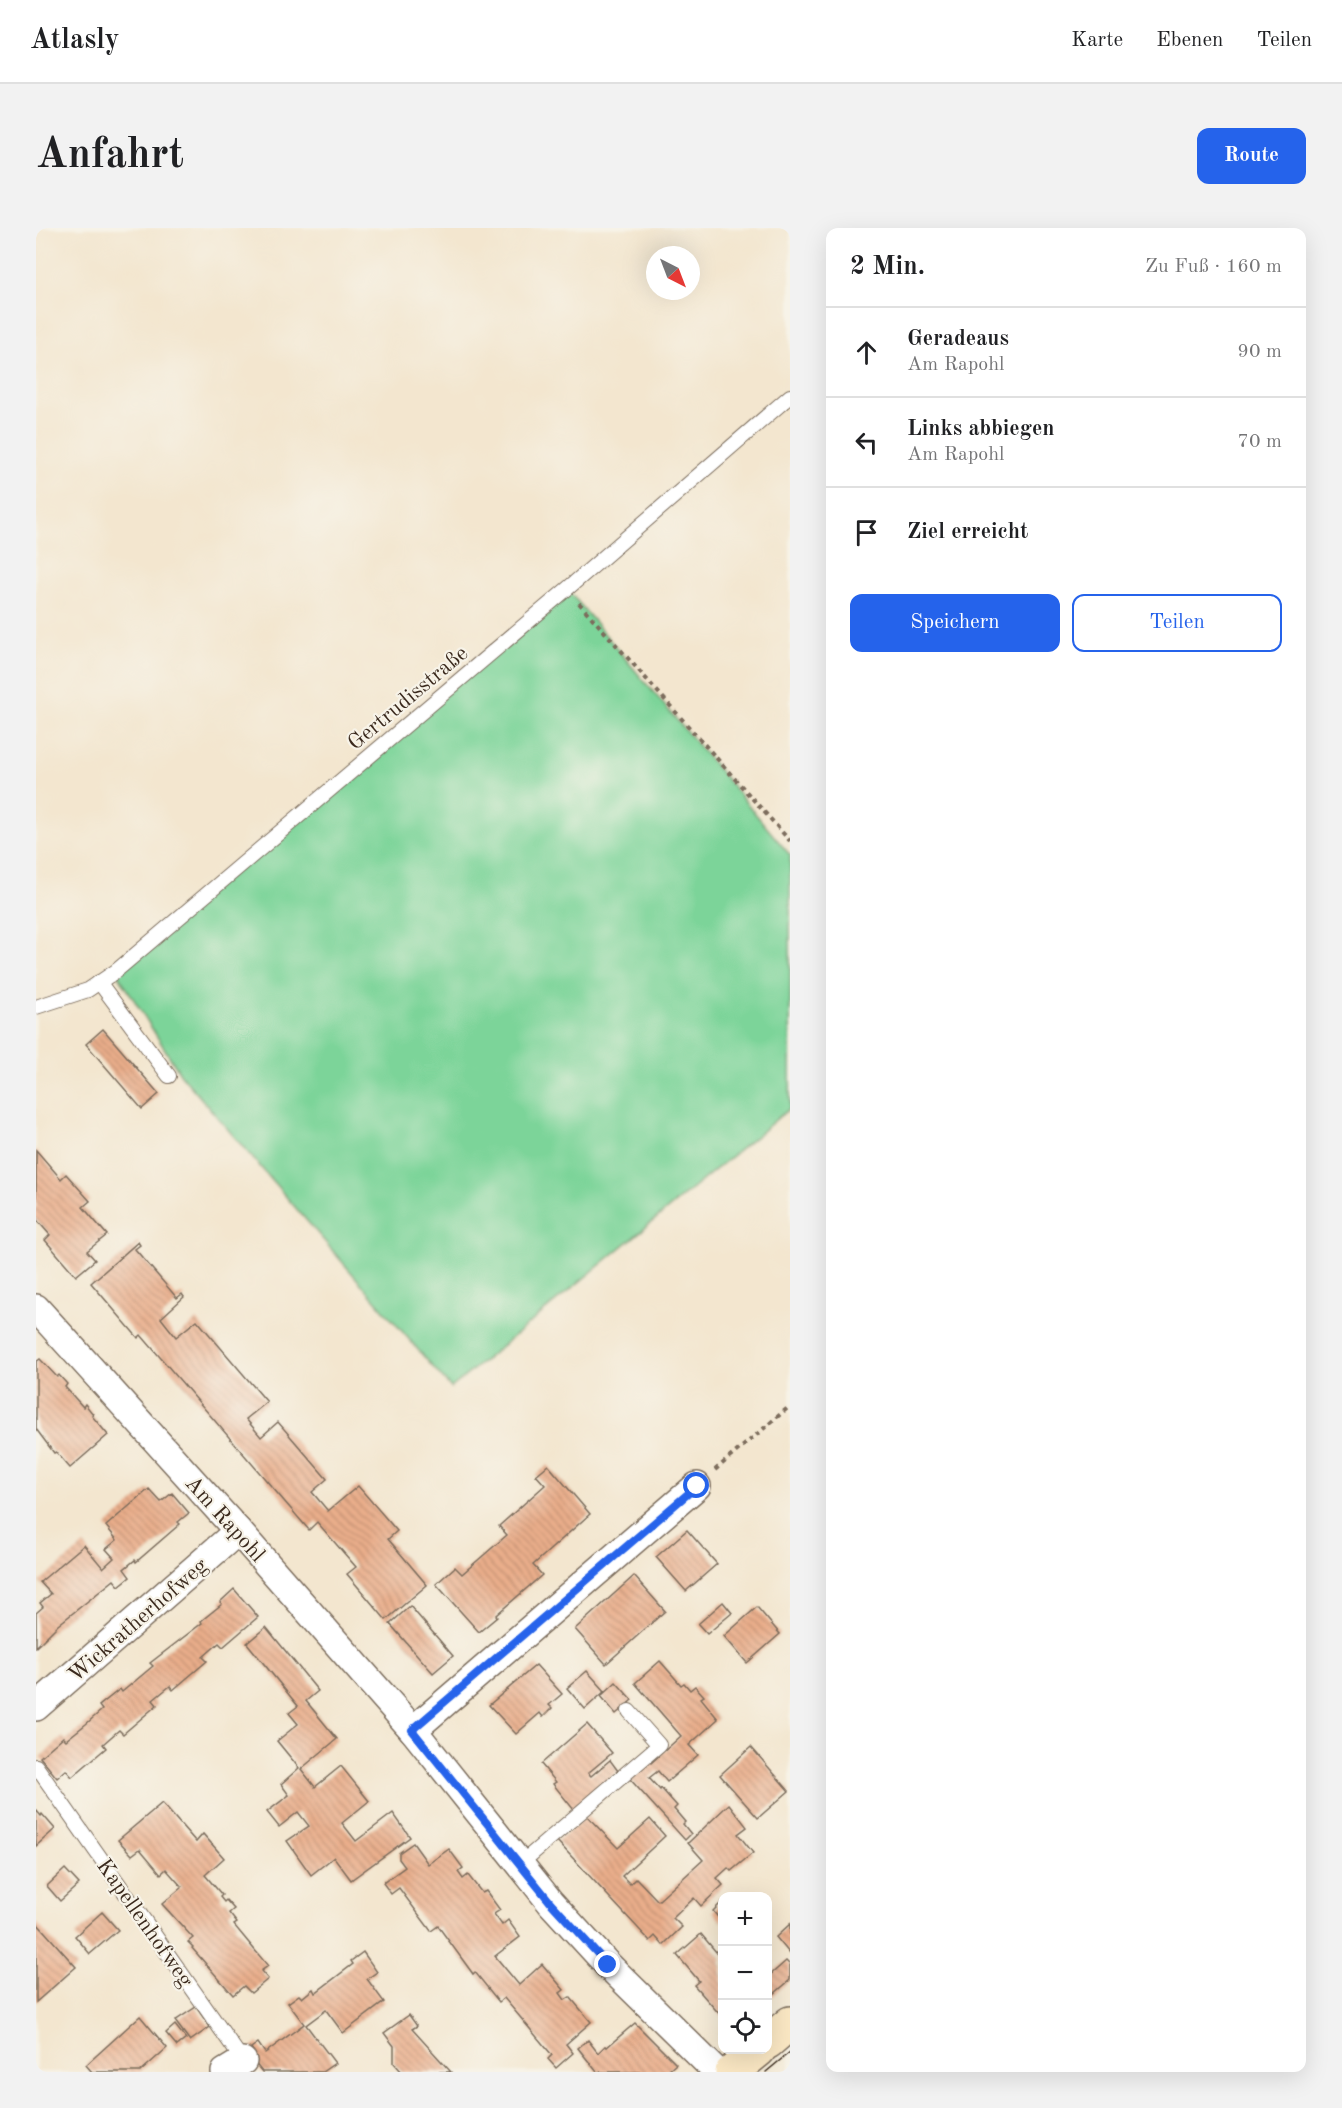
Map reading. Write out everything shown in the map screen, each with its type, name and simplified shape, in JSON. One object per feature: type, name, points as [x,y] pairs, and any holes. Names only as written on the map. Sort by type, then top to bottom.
[{"type":"main road","points":[[772,2039],[790,2023]]},
{"type":"main road","points":[[732,2072],[753,2054]]},
{"type":"street","name":"Am Rapohl","points":[[36,1308],[238,1531],[412,1730],[551,1903],[608,1965],[717,2072]]},
{"type":"street","points":[[412,1730],[697,1486]]},
{"type":"street","name":"Wickratherhofweg","points":[[36,1707],[238,1531]]},
{"type":"lane","name":"Gertrudisstraße","points":[[36,1007],[88,990],[125,963],[567,590],[790,396]]},
{"type":"lane","points":[[99,982],[169,1076]]},
{"type":"lane","points":[[520,1864],[659,1745],[629,1711]]},
{"type":"lane","name":"Kapellenhofweg","points":[[36,1766],[234,2066]]},
{"type":"path","points":[[567,590],[790,841]]},
{"type":"path","points":[[697,1486],[790,1406]]},
{"type":"green space","points":[[567,589],[790,855],[790,1108],[451,1388],[181,1075],[116,971]]},
{"type":"building","points":[[103,1029],[159,1094],[142,1109],[86,1044]]},
{"type":"building","points":[[36,1150],[61,1179],[66,1174],[90,1201],[83,1207],[107,1235],[87,1251],[95,1260],[76,1276],[45,1240],[50,1235],[36,1219]]},
{"type":"building","points":[[138,1242],[140,1245],[135,1249],[177,1298],[182,1294],[184,1297],[161,1318],[176,1337],[197,1320],[267,1402],[246,1419],[261,1437],[278,1422],[327,1479],[312,1492],[328,1511],[358,1486],[397,1531],[388,1539],[427,1585],[386,1620],[347,1574],[356,1567],[317,1522],[309,1530],[141,1335],[138,1338],[91,1283]]},
{"type":"building","points":[[40,1359],[57,1377],[59,1375],[67,1384],[65,1387],[83,1407],[85,1404],[108,1435],[70,1468],[56,1452],[54,1453],[36,1429],[36,1362]]},
{"type":"building","points":[[548,1465],[590,1514],[533,1565],[542,1575],[479,1632],[436,1584],[455,1567],[462,1574],[507,1535],[499,1526],[545,1485],[536,1475]]},
{"type":"building","points":[[149,1489],[161,1502],[172,1493],[189,1513],[178,1522],[180,1524],[136,1562],[135,1560],[124,1569],[130,1577],[119,1586],[114,1580],[58,1625],[36,1647],[36,1613],[43,1607],[40,1603],[51,1594],[40,1582],[84,1545],[103,1568],[114,1558],[106,1549],[117,1540],[106,1526]]},
{"type":"building","points":[[687,1530],[717,1564],[686,1591],[656,1557]]},
{"type":"building","points":[[634,1576],[665,1611],[606,1664],[575,1629]]},
{"type":"building","points":[[234,1589],[258,1617],[223,1647],[219,1643],[203,1657],[207,1661],[173,1690],[170,1686],[153,1700],[157,1705],[123,1734],[119,1730],[103,1744],[106,1748],[72,1777],[66,1770],[57,1778],[40,1757],[63,1737],[66,1740],[86,1724],[102,1710],[99,1706],[120,1689],[122,1692],[153,1666],[150,1663],[202,1623],[201,1621],[222,1604],[220,1602]]},
{"type":"building","points":[[723,1602],[732,1613],[707,1634],[698,1624]]},
{"type":"building","points":[[410,1606],[453,1656],[433,1673],[390,1624]]},
{"type":"building","points":[[757,1607],[780,1634],[747,1663],[724,1636]]},
{"type":"building","points":[[266,1627],[318,1691],[306,1701],[337,1739],[301,1769],[315,1787],[341,1766],[369,1801],[342,1823],[356,1841],[393,1813],[410,1837],[351,1880],[334,1857],[311,1875],[287,1841],[309,1826],[298,1812],[279,1827],[267,1812],[289,1795],[281,1784],[299,1768],[277,1741],[298,1724],[289,1713],[298,1706],[247,1643]]},
{"type":"building","points":[[660,1661],[681,1685],[684,1683],[690,1690],[695,1686],[704,1696],[701,1698],[718,1719],[689,1745],[698,1755],[667,1782],[658,1771],[649,1778],[677,1806],[674,1809],[691,1834],[685,1840],[629,1778],[649,1761],[651,1763],[681,1736],[635,1683]]},
{"type":"building","points":[[536,1665],[562,1694],[549,1705],[552,1708],[543,1717],[540,1713],[516,1734],[489,1705]]},
{"type":"building","points":[[587,1671],[605,1691],[585,1709],[567,1688]]},
{"type":"building","points":[[616,1682],[632,1700],[616,1714],[601,1696]]},
{"type":"building","points":[[587,1724],[612,1753],[588,1773],[591,1776],[610,1760],[618,1771],[574,1810],[553,1784],[556,1782],[541,1764]]},
{"type":"building","points":[[751,1747],[789,1791],[758,1818],[720,1775]]},
{"type":"building","points":[[162,1803],[196,1842],[203,1834],[224,1858],[205,1875],[222,1895],[220,1897],[224,1902],[226,1900],[234,1909],[229,1913],[237,1923],[234,1925],[268,1966],[261,1971],[268,1979],[251,1993],[244,1986],[233,1995],[192,1948],[188,1942],[193,1938],[162,1904],[182,1887],[166,1869],[161,1874],[140,1849],[132,1855],[118,1840]]},
{"type":"building","points":[[729,1804],[747,1827],[738,1834],[753,1853],[731,1871],[728,1868],[717,1878],[723,1885],[701,1906],[694,1898],[673,1918],[682,1927],[663,1945],[655,1936],[650,1941],[557,1841],[587,1816],[618,1848],[650,1819],[665,1836],[622,1876],[630,1884],[636,1878],[658,1901],[703,1860],[688,1843]]},
{"type":"building","points":[[36,1810],[55,1829],[36,1846]]},
{"type":"building","points":[[413,1843],[428,1864],[449,1849],[463,1868],[458,1872],[463,1879],[468,1875],[482,1893],[486,1891],[500,1910],[494,1914],[502,1925],[508,1920],[520,1937],[495,1956],[519,1985],[542,1964],[564,1990],[560,1993],[565,2000],[570,1997],[591,2022],[566,2044],[573,2053],[556,2068],[548,2059],[552,2055],[504,1998],[499,2002],[475,1972],[473,1974],[438,1926],[431,1931],[399,1888],[391,1894],[383,1883],[405,1867],[399,1859],[399,1853]]},
{"type":"building","points":[[65,1869],[79,1884],[60,1901],[47,1886]]},
{"type":"building","points":[[718,1906],[718,1917],[713,1911]]},
{"type":"building","points":[[102,1912],[118,1930],[90,1954],[75,1936]]},
{"type":"building","points":[[36,1922],[76,1967],[36,2002]]},
{"type":"building","points":[[790,1924],[790,1954],[776,1937]]},
{"type":"building","points":[[701,1934],[718,1954],[718,2012],[694,1985],[699,1981],[677,1955]]},
{"type":"building","points":[[363,1952],[377,1972],[367,1979],[384,2002],[343,2033],[326,2010],[306,2025],[335,2063],[322,2072],[262,2072],[251,2058],[254,2053],[251,2048],[258,2043],[265,2053],[304,2024],[288,2003],[299,1995],[302,1998],[313,1989],[315,1993],[353,1964],[351,1961]]},
{"type":"building","points":[[786,1961],[790,1965],[790,1980],[772,1996],[772,1973]]},
{"type":"building","points":[[196,2007],[210,2027],[190,2041],[175,2021]]},
{"type":"building","points":[[409,2015],[417,2026],[412,2029],[451,2072],[402,2072],[394,2063],[394,2046],[384,2033]]},
{"type":"building","points":[[140,2016],[167,2048],[140,2072],[92,2072],[86,2065]]},
{"type":"building","points":[[635,2023],[676,2064],[667,2072],[597,2072],[578,2048],[588,2040],[598,2053]]},
{"type":"building","points":[[175,2025],[186,2039],[177,2046],[166,2033]]},
{"type":"tram line","points":[[766,2072],[790,2052]]},
{"type":"route","points":[[608,1965],[551,1903],[412,1730],[697,1486]]}]
